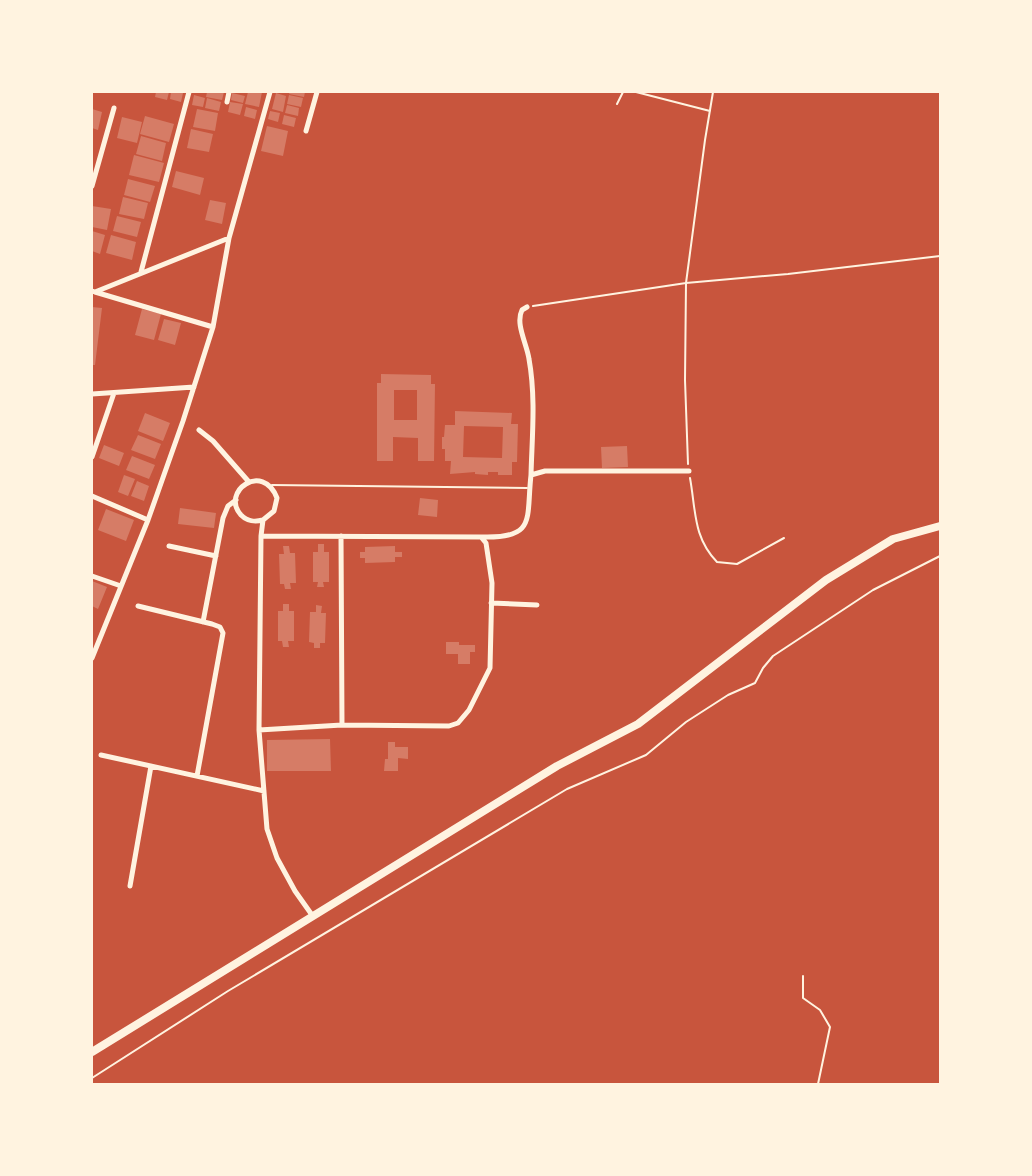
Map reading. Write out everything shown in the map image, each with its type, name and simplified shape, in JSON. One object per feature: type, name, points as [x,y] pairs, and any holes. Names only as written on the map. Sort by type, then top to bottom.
[{"type":"main road","points":[[92,1052],[557,766],[638,724],[826,580],[893,540],[940,526]]},
{"type":"street","points":[[141,272],[189,92]]},
{"type":"street","points":[[227,102],[229,92]]},
{"type":"street","points":[[92,655],[148,520],[213,327],[230,238],[270,92]]},
{"type":"street","points":[[306,131],[317,92]]},
{"type":"street","points":[[92,186],[114,108]]},
{"type":"street","points":[[93,291],[230,238]]},
{"type":"street","points":[[93,291],[213,327]]},
{"type":"street","points":[[261,536],[503,538],[521,530],[528,519],[534,387],[519,317],[522,310],[527,307]]},
{"type":"street","points":[[92,394],[194,387]]},
{"type":"street","points":[[92,457],[114,393]]},
{"type":"street","points":[[199,430],[213,441],[249,482]]},
{"type":"street","points":[[531,476],[545,471],[689,471]]},
{"type":"street","points":[[203,622],[225,511],[236,500],[240,488],[257,480],[270,485],[277,498],[277,505],[270,517],[256,522],[239,513],[236,500]]},
{"type":"street","points":[[92,496],[148,520]]},
{"type":"street","points":[[263,520],[259,730],[267,829],[277,858],[295,891],[312,915]]},
{"type":"street","points":[[341,536],[342,725]]},
{"type":"street","points":[[259,730],[342,725],[448,726],[458,723],[469,710],[490,668],[492,583],[486,543],[481,537]]},
{"type":"street","points":[[169,546],[216,555]]},
{"type":"street","points":[[92,576],[121,586]]},
{"type":"street","points":[[491,603],[537,605]]},
{"type":"street","points":[[138,606],[220,627],[224,633],[197,776]]},
{"type":"street","points":[[101,755],[264,791]]},
{"type":"street","points":[[130,886],[151,766]]},
{"type":"lane","points":[[270,485],[530,488]]},
{"type":"lane","points":[[92,1078],[228,991],[567,789],[646,755],[686,722],[728,695],[755,683],[773,656],[873,590],[940,556]]},
{"type":"lane","points":[[803,976],[803,998],[820,1010],[830,1027],[818,1084]]},
{"type":"path","points":[[617,104],[623,92]]},
{"type":"path","points":[[636,92],[710,111]]},
{"type":"path","points":[[713,92],[686,283],[685,380],[689,471],[696,526],[701,541],[717,562],[737,564],[784,538]]},
{"type":"path","points":[[527,307],[686,283],[789,274],[940,256]]},
{"type":"building","points":[[156,92],[169,92],[167,100],[155,97]]},
{"type":"building","points":[[171,92],[183,93],[181,102],[170,99]]},
{"type":"building","points":[[207,92],[224,92],[222,100],[206,97]]},
{"type":"building","points":[[248,92],[262,92],[259,107],[245,104]]},
{"type":"building","points":[[290,92],[305,92],[304,97],[289,94]]},
{"type":"building","points":[[232,93],[245,96],[243,103],[231,100]]},
{"type":"building","points":[[276,93],[286,96],[283,112],[272,109]]},
{"type":"building","points":[[194,95],[205,98],[203,107],[192,105]]},
{"type":"building","points":[[289,95],[303,98],[301,107],[287,104]]},
{"type":"building","points":[[207,98],[221,102],[219,111],[205,108]]},
{"type":"building","points":[[230,102],[243,104],[240,115],[228,112]]},
{"type":"building","points":[[287,105],[299,108],[298,116],[285,113]]},
{"type":"building","points":[[246,107],[257,110],[255,119],[244,116]]},
{"type":"building","points":[[92,109],[102,112],[98,130],[92,128]]},
{"type":"building","points":[[197,109],[218,113],[215,131],[193,127]]},
{"type":"building","points":[[270,111],[280,113],[278,122],[268,119]]},
{"type":"building","points":[[284,115],[296,118],[294,127],[282,124]]},
{"type":"building","points":[[145,116],[174,124],[169,142],[140,134]]},
{"type":"building","points":[[122,117],[142,122],[137,143],[117,138]]},
{"type":"building","points":[[267,126],[288,131],[283,156],[261,151]]},
{"type":"building","points":[[191,129],[213,134],[209,152],[187,148]]},
{"type":"building","points":[[141,136],[166,143],[162,161],[136,154]]},
{"type":"building","points":[[134,155],[164,163],[159,182],[129,175]]},
{"type":"building","points":[[176,171],[204,178],[200,195],[172,187]]},
{"type":"building","points":[[128,179],[155,186],[150,202],[124,195]]},
{"type":"building","points":[[123,197],[148,203],[144,219],[119,214]]},
{"type":"building","points":[[210,200],[226,203],[222,224],[205,220]]},
{"type":"building","points":[[92,206],[111,209],[107,230],[92,227]]},
{"type":"building","points":[[117,216],[141,222],[137,237],[113,231]]},
{"type":"building","points":[[92,231],[105,235],[100,254],[92,251]]},
{"type":"building","points":[[111,235],[136,242],[132,260],[106,253]]},
{"type":"building","points":[[92,307],[102,308],[95,365],[92,365]]},
{"type":"building","points":[[142,309],[161,314],[154,340],[135,335]]},
{"type":"building","points":[[164,319],[181,323],[175,345],[158,340]]},
{"type":"building","points":[[381,374],[431,375],[431,384],[435,384],[434,461],[418,461],[418,438],[393,437],[393,461],[377,461],[377,383],[381,383]],"holes":[[[394,390],[417,390],[417,420],[394,420]]]},
{"type":"building","points":[[455,411],[512,413],[511,424],[518,424],[517,462],[512,462],[512,475],[498,475],[498,472],[488,472],[488,475],[475,474],[475,472],[450,474],[451,461],[445,461],[442,437],[444,437],[445,425],[455,425]],"holes":[[[464,426],[503,427],[502,458],[463,457]]]},
{"type":"building","points":[[145,413],[170,423],[163,441],[138,431]]},
{"type":"building","points":[[138,435],[161,444],[155,459],[131,450]]},
{"type":"building","points":[[104,445],[124,453],[119,466],[99,458]]},
{"type":"building","points":[[627,446],[628,467],[602,468],[601,447]]},
{"type":"building","points":[[132,456],[155,465],[149,479],[126,470]]},
{"type":"building","points":[[124,475],[135,479],[128,496],[118,492]]},
{"type":"building","points":[[137,481],[149,486],[144,501],[131,496]]},
{"type":"building","points":[[420,498],[438,500],[437,517],[418,515]]},
{"type":"building","points":[[180,508],[216,513],[214,528],[178,524]]},
{"type":"building","points":[[106,509],[134,520],[126,541],[98,530]]},
{"type":"building","points":[[318,544],[324,544],[324,552],[329,552],[329,582],[323,582],[324,587],[317,587],[318,582],[313,582],[313,552],[318,552]]},
{"type":"building","points":[[283,546],[289,546],[290,553],[295,553],[296,583],[290,583],[291,589],[285,589],[284,584],[280,584],[279,554],[284,554]]},
{"type":"building","points":[[395,546],[395,552],[402,552],[402,557],[395,557],[395,562],[365,563],[365,558],[360,558],[360,552],[365,552],[365,547]]},
{"type":"building","points":[[92,581],[107,587],[98,609],[92,606]]},
{"type":"building","points":[[283,604],[289,604],[289,611],[294,611],[294,641],[288,641],[289,647],[283,647],[282,641],[278,641],[278,611],[283,611]]},
{"type":"building","points":[[316,605],[322,606],[321,613],[326,613],[325,643],[320,643],[320,648],[314,648],[314,643],[309,642],[310,612],[316,612]]},
{"type":"building","points":[[446,642],[475,645],[475,652],[470,652],[470,664],[458,664],[458,654],[446,654]]},
{"type":"building","points":[[330,739],[331,771],[267,771],[267,740]]},
{"type":"building","points":[[388,742],[395,742],[395,747],[408,747],[408,759],[398,758],[398,771],[384,771],[385,759],[388,759]]}]
